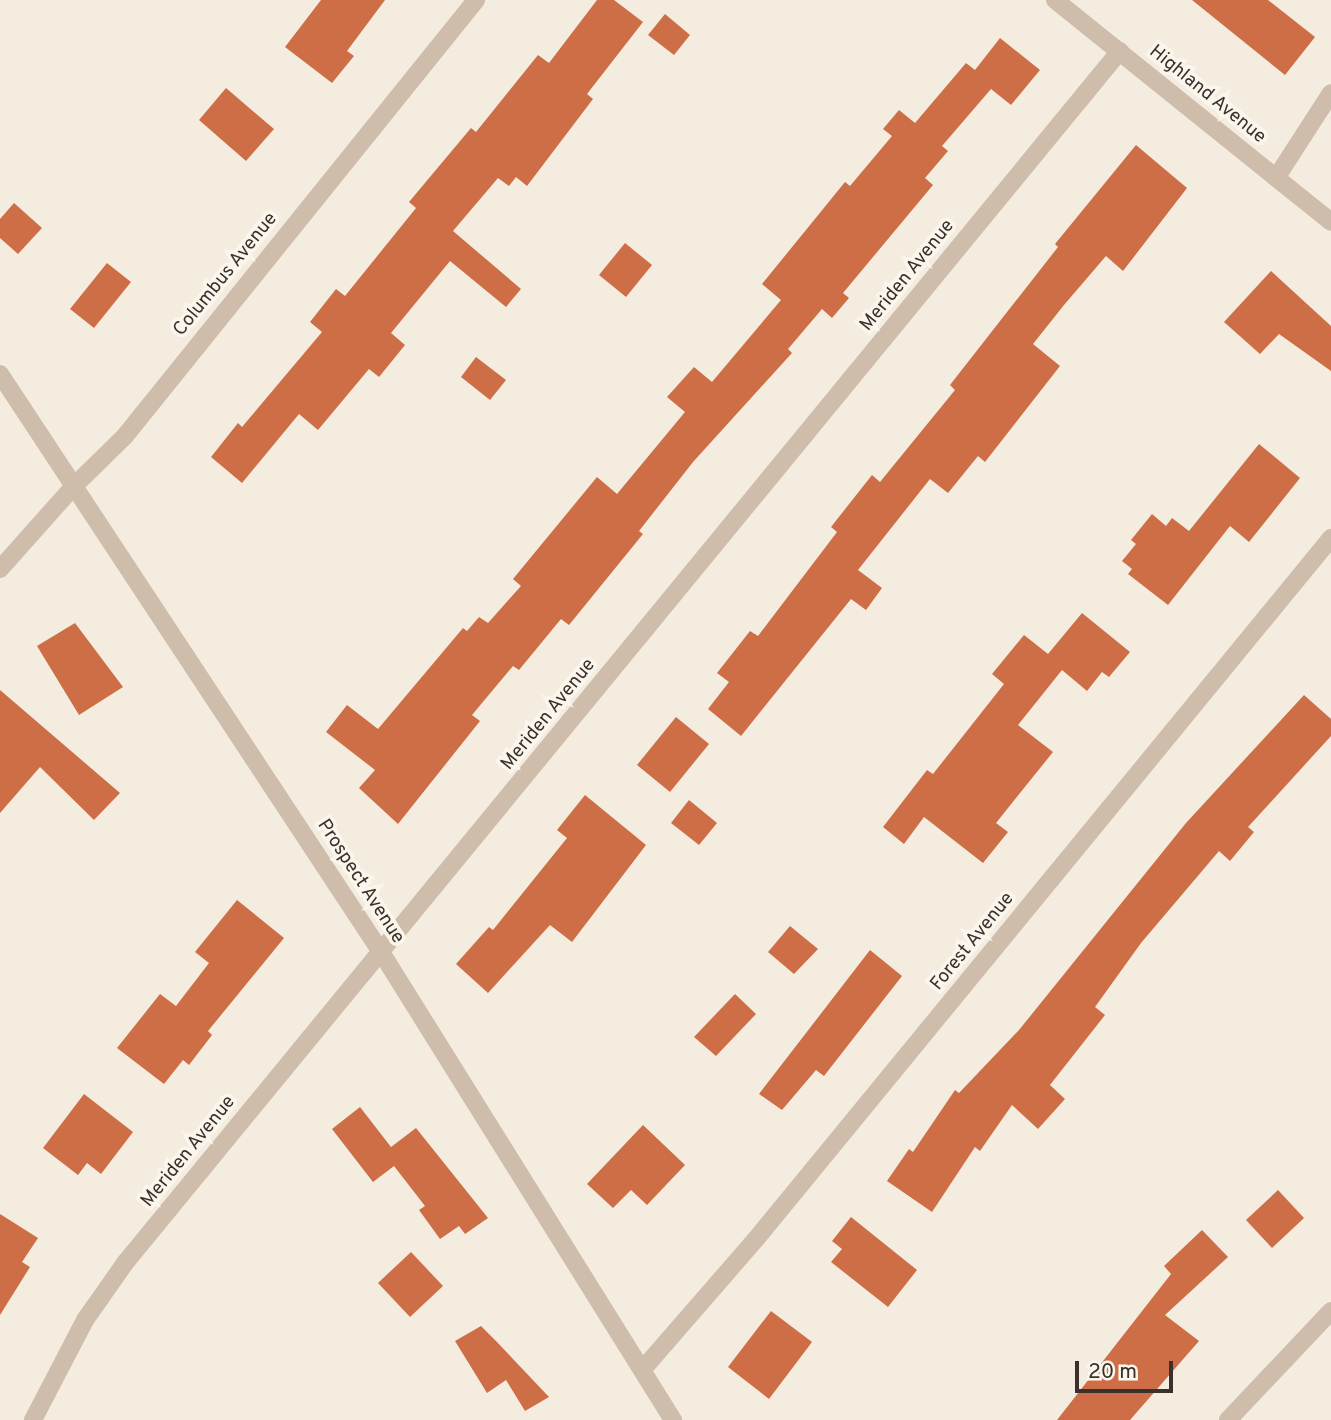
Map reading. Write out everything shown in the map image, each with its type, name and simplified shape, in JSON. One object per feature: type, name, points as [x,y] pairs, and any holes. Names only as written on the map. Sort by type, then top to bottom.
[{"type":"street","name":"Columbus Avenue","points":[[0,569],[74,486],[125,436],[476,0]]},
{"type":"street","name":"Highland Avenue","points":[[1055,0],[1331,222]]},
{"type":"street","name":"Meriden Avenue","points":[[33,1420],[85,1320],[125,1263],[1120,51]]},
{"type":"street","points":[[1276,178],[1331,93]]},
{"type":"street","name":"Prospect Avenue","points":[[0,374],[381,952],[673,1420]]},
{"type":"street","name":"Forest Avenue","points":[[643,1369],[757,1239],[1331,538]]},
{"type":"street","points":[[1228,1420],[1331,1311]]},
{"type":"building","points":[[321,0],[385,0],[347,51],[354,56],[332,83],[285,47]]},
{"type":"building","points":[[597,0],[614,0],[643,22],[587,94],[593,99],[527,186],[516,177],[509,186],[498,178],[453,231],[521,289],[506,307],[450,261],[391,333],[405,345],[379,377],[369,369],[318,430],[299,414],[242,483],[211,457],[238,423],[242,427],[322,332],[310,322],[336,289],[345,296],[416,208],[409,202],[471,128],[476,132],[538,55],[549,63]]},
{"type":"building","points":[[1192,0],[1268,0],[1315,37],[1285,75]]},
{"type":"building","points":[[665,14],[690,35],[674,55],[648,35]]},
{"type":"building","points":[[1000,38],[1040,70],[1011,105],[991,89],[942,146],[948,151],[925,178],[933,185],[843,293],[849,298],[832,318],[822,309],[788,349],[792,353],[693,462],[639,531],[643,534],[569,625],[561,619],[519,670],[513,666],[472,715],[480,721],[398,824],[359,788],[375,770],[326,732],[347,705],[378,729],[463,628],[467,631],[479,617],[488,623],[521,586],[513,579],[597,477],[617,494],[685,412],[667,397],[694,367],[712,382],[781,300],[762,284],[845,182],[850,186],[892,136],[883,129],[899,110],[915,123],[966,63],[975,70]]},
{"type":"building","points":[[226,88],[274,129],[246,161],[199,120]]},
{"type":"building","points":[[1136,145],[1187,188],[1123,271],[1106,256],[1064,305],[1033,344],[1060,366],[985,462],[978,456],[948,493],[930,479],[858,570],[882,588],[866,610],[851,599],[741,736],[708,709],[729,682],[717,673],[750,631],[758,636],[837,532],[831,527],[872,475],[880,482],[955,390],[950,385],[1058,247],[1055,244]]},
{"type":"building","points":[[14,203],[42,228],[18,254],[0,238],[0,219]]},
{"type":"building","points":[[625,243],[652,265],[626,297],[599,275]]},
{"type":"building","points":[[107,263],[131,282],[94,328],[70,309]]},
{"type":"building","points":[[1271,271],[1331,326],[1331,371],[1279,334],[1260,354],[1224,322]]},
{"type":"building","points":[[476,357],[506,380],[490,400],[461,377]]},
{"type":"building","points":[[1259,444],[1300,478],[1249,542],[1230,526],[1168,605],[1128,574],[1132,569],[1122,561],[1136,544],[1131,540],[1152,514],[1166,526],[1172,518],[1189,531]]},
{"type":"building","points":[[1082,613],[1130,652],[1109,677],[1102,672],[1087,691],[1062,670],[1018,725],[1053,752],[996,823],[1008,832],[983,863],[924,817],[904,844],[883,827],[927,770],[933,774],[1004,684],[992,674],[1024,635],[1048,654]]},
{"type":"building","points":[[75,623],[123,687],[79,715],[37,646]]},
{"type":"building","points":[[0,690],[120,793],[94,820],[40,767],[0,813]]},
{"type":"building","points":[[1304,695],[1331,719],[1331,736],[1248,827],[1254,832],[1230,861],[1219,851],[1141,943],[1095,1007],[1105,1015],[1050,1085],[1065,1099],[1038,1129],[1012,1105],[980,1151],[975,1147],[932,1212],[887,1181],[909,1149],[913,1152],[955,1090],[959,1093],[1019,1030],[1186,823]]},
{"type":"building","points":[[676,717],[709,744],[670,792],[637,765]]},
{"type":"building","points":[[585,795],[646,845],[572,942],[550,925],[488,993],[456,964],[489,927],[493,930],[567,838],[557,830]]},
{"type":"building","points":[[689,800],[717,823],[699,845],[671,823]]},
{"type":"building","points":[[237,900],[284,938],[208,1031],[212,1035],[189,1065],[183,1060],[164,1084],[117,1048],[160,994],[176,1006],[209,963],[195,952]]},
{"type":"building","points":[[790,926],[818,949],[794,974],[768,952]]},
{"type":"building","points":[[870,950],[902,976],[824,1076],[816,1070],[782,1110],[759,1094]]},
{"type":"building","points":[[735,994],[756,1014],[716,1056],[694,1037]]},
{"type":"building","points":[[84,1094],[133,1132],[101,1174],[87,1163],[78,1175],[43,1148]]},
{"type":"building","points":[[360,1107],[391,1147],[416,1128],[488,1218],[465,1234],[459,1226],[440,1239],[419,1210],[425,1206],[394,1166],[373,1182],[332,1129]]},
{"type":"building","points":[[643,1125],[685,1165],[647,1205],[631,1190],[613,1208],[587,1184]]},
{"type":"building","points":[[1278,1190],[1304,1218],[1272,1248],[1246,1220]]},
{"type":"building","points":[[0,1214],[38,1238],[22,1262],[30,1267],[0,1315]]},
{"type":"building","points":[[851,1217],[917,1270],[888,1307],[831,1262],[842,1249],[832,1241]]},
{"type":"building","points":[[1202,1230],[1228,1257],[1165,1315],[1199,1341],[1130,1420],[1057,1420],[1171,1274],[1164,1266]]},
{"type":"building","points":[[411,1252],[443,1286],[410,1317],[378,1283]]},
{"type":"building","points":[[771,1311],[812,1342],[769,1399],[728,1367]]},
{"type":"building","points":[[481,1326],[549,1397],[525,1411],[506,1380],[487,1393],[455,1341]]}]
